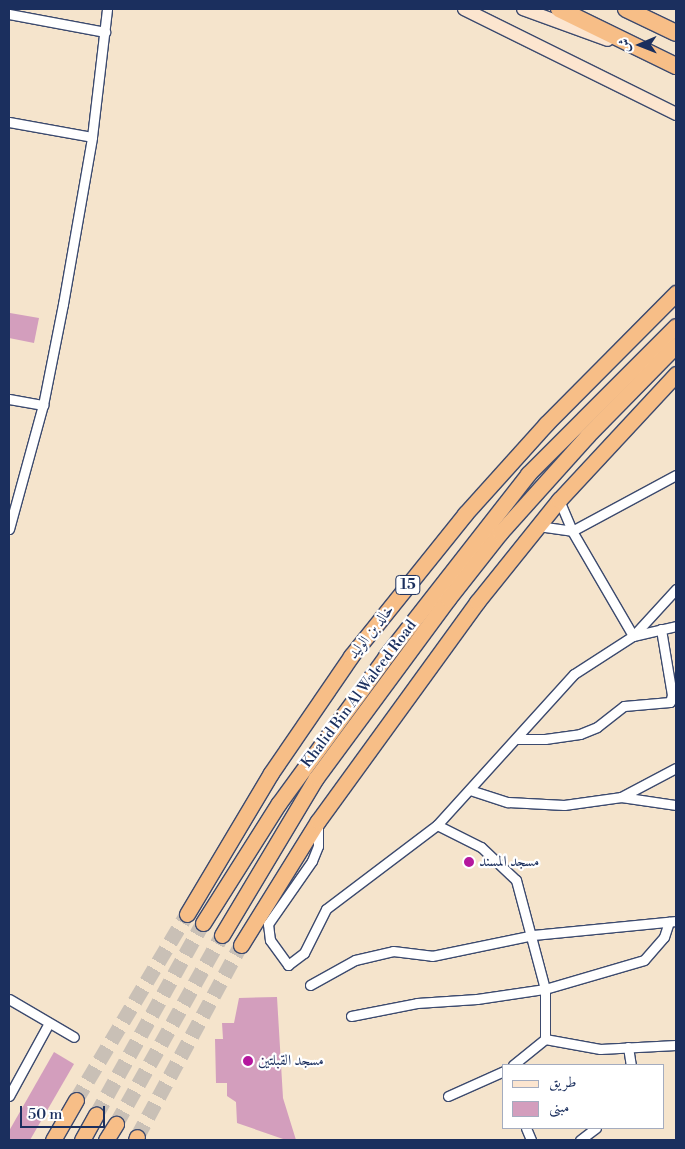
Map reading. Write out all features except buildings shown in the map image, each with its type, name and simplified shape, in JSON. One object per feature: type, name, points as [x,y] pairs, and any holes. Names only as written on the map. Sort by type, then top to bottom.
[{"type":"highway","points":[[559,9],[674,65]]},
{"type":"highway","points":[[626,9],[676,33]]},
{"type":"highway","name":"خالد بن الوليد","points":[[187,914],[271,773],[351,656],[471,507],[546,424],[676,293]]},
{"type":"highway","name":"Khalid Bin Al Waleed Road","points":[[203,923],[279,803],[386,656],[516,489],[676,326]]},
{"type":"highway","name":"Khalid Bin Al Waleed Road","points":[[222,935],[316,778],[442,606],[500,533],[587,436],[676,345]]},
{"type":"highway","points":[[241,945],[318,821],[472,609],[559,500],[676,374]]},
{"type":"highway","points":[[53,1140],[76,1100]]},
{"type":"highway","points":[[82,1140],[96,1115]]},
{"type":"highway","points":[[106,1140],[116,1124]]},
{"type":"main road","points":[[464,9],[676,114]]},
{"type":"main road","points":[[523,9],[674,65]]},
{"type":"main road","points":[[663,106],[676,102]]},
{"type":"street","points":[[9,529],[11,504],[43,405],[92,137],[107,9]]},
{"type":"street","points":[[9,14],[105,32]]},
{"type":"street","points":[[9,122],[92,137]]},
{"type":"street","points":[[9,399],[43,405]]},
{"type":"street","points":[[538,526],[572,531],[676,475]]},
{"type":"street","points":[[559,500],[572,531],[633,636]]},
{"type":"street","points":[[318,821],[318,846],[312,861],[268,924],[270,940],[288,965],[304,953],[326,909],[437,825],[518,739],[574,674],[633,636],[676,589]]},
{"type":"street","points":[[633,636],[676,626]]},
{"type":"street","points":[[518,739],[545,739],[580,734],[597,727],[624,706],[670,702],[672,695],[661,629]]},
{"type":"street","points":[[620,797],[676,768]]},
{"type":"street","points":[[470,790],[508,802],[564,805],[620,797],[676,805]]},
{"type":"street","points":[[437,825],[481,847],[516,880],[533,935],[545,989],[545,1039]]},
{"type":"street","points":[[310,985],[355,960],[393,951],[432,956],[533,935],[672,921]]},
{"type":"street","points":[[351,1016],[417,1004],[545,989],[644,960],[664,937],[672,921]]},
{"type":"street","points":[[9,999],[74,1037]]},
{"type":"street","points":[[9,1096],[49,1023]]},
{"type":"street","points":[[514,1064],[545,1039],[600,1049],[676,1045]]},
{"type":"street","points":[[628,1047],[631,1064]]},
{"type":"street","points":[[448,1096],[502,1073]]},
{"type":"street","points":[[580,1140],[595,1129]]},
{"type":"tunnel","points":[[76,1100],[187,914]]},
{"type":"tunnel","points":[[96,1115],[203,923]]},
{"type":"tunnel","points":[[116,1124],[222,935]]},
{"type":"tunnel","points":[[137,1137],[241,945]]},
{"type":"place","name":"مسجد المسند","points":[[469,862]]},
{"type":"place","name":"مسجد القبلتين","points":[[248,1061]]}]
